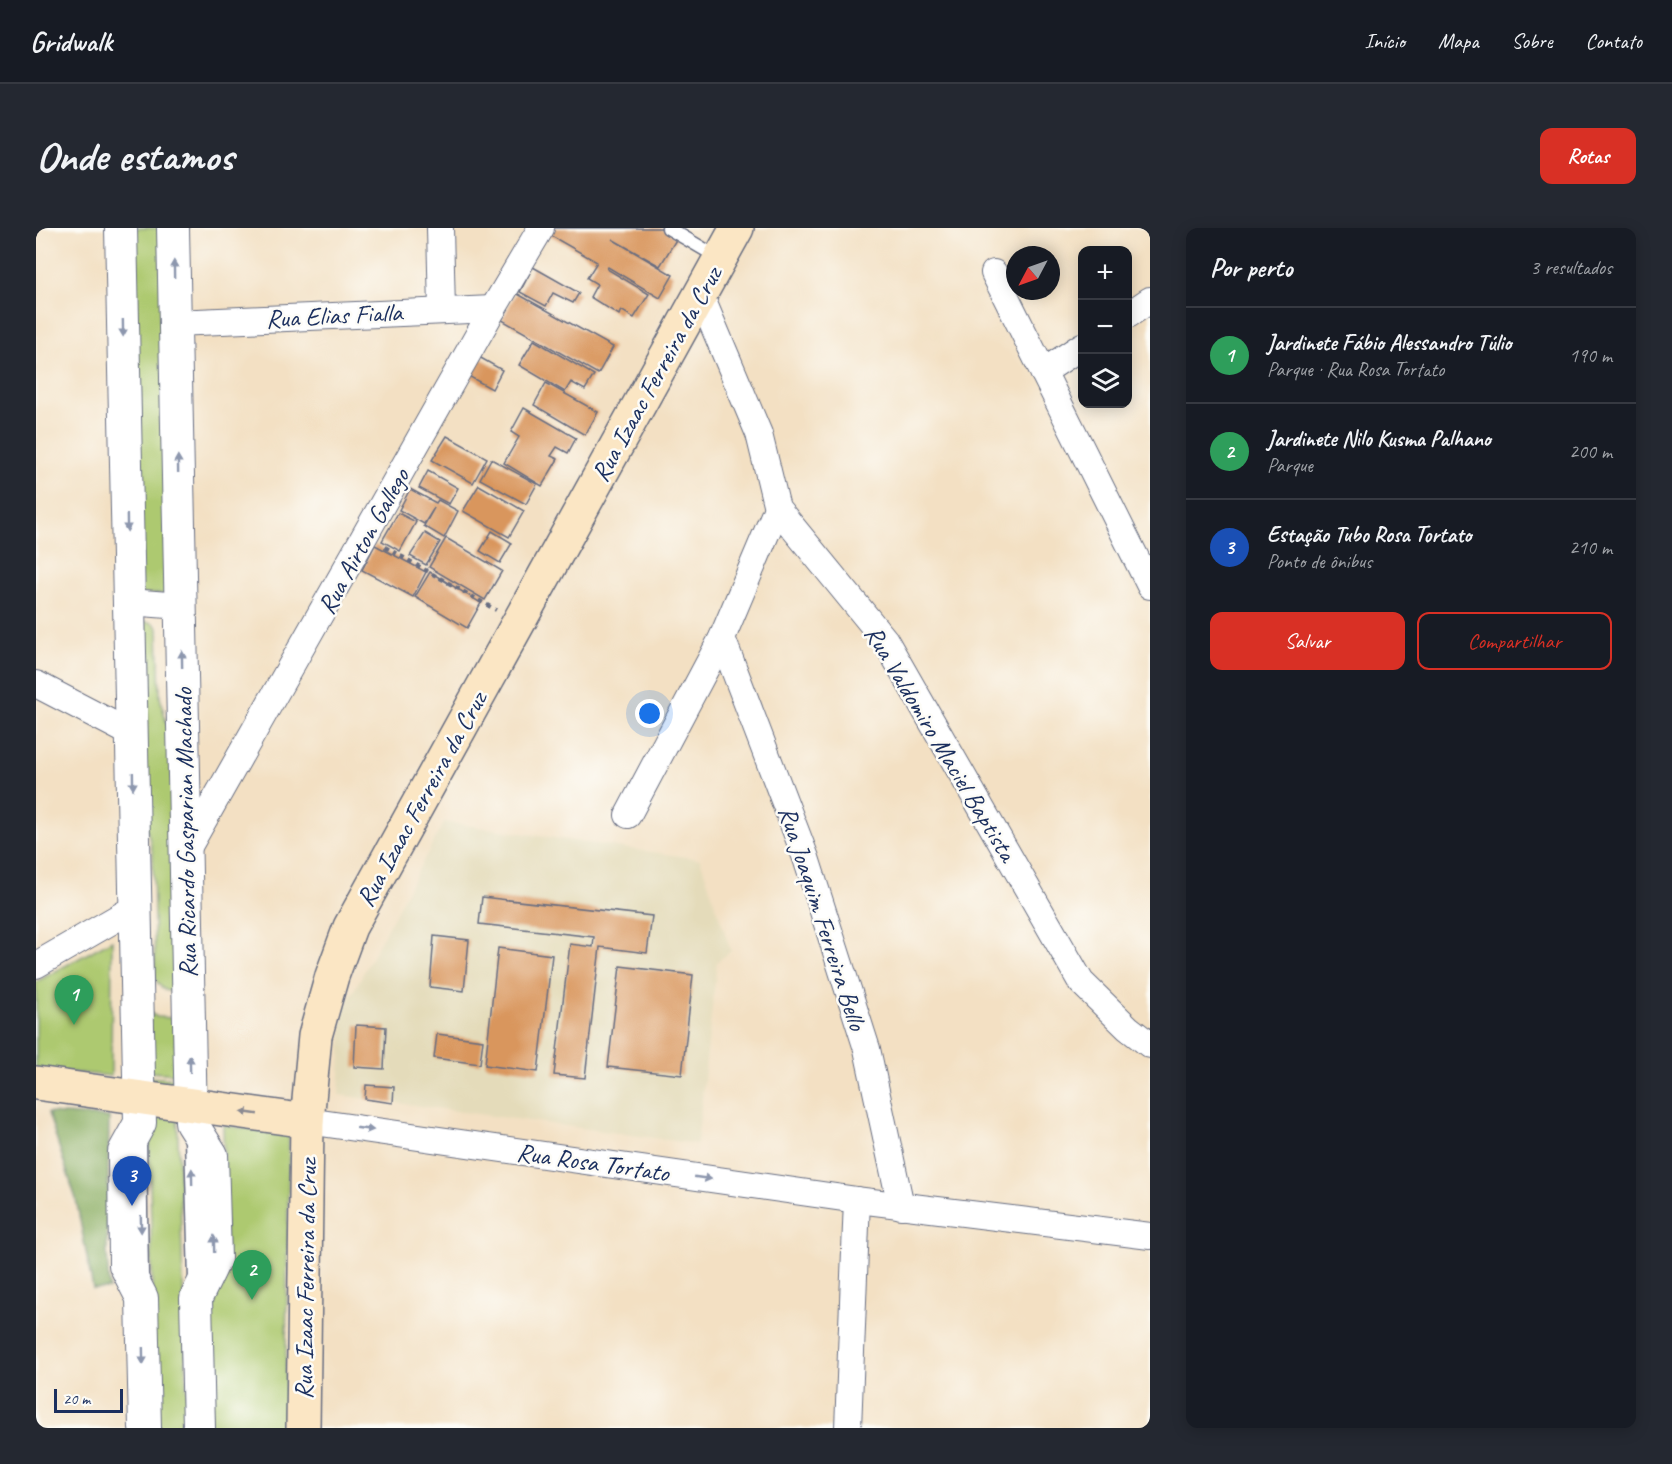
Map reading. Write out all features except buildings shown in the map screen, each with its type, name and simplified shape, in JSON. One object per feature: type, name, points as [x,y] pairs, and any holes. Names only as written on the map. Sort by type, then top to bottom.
[{"type":"main road","name":"Rua Izaac Ferreira da Cruz","points":[[303,1428],[307,1121],[315,1036],[332,976],[350,927],[737,228]]},
{"type":"main road","name":"Rua Rosa Tortato","points":[[36,1083],[140,1110],[307,1121]]},
{"type":"street","name":"Rua Ricardo Gasparian Machado","points":[[121,228],[140,1110]]},
{"type":"street","name":"Rua Ricardo Gasparian Machado","points":[[173,228],[191,1113]]},
{"type":"street","points":[[440,228],[442,310]]},
{"type":"street","name":"Rua Airton Gallego","points":[[185,853],[541,228]]},
{"type":"street","points":[[994,273],[1150,586]]},
{"type":"street","name":"Rua Valdomiro Maciel Baptista","points":[[700,294],[759,434],[777,508],[885,640],[1081,982],[1128,1028],[1150,1045]]},
{"type":"street","points":[[1132,312],[1150,300]]},
{"type":"street","name":"Rua Elias Fialla","points":[[175,323],[493,309]]},
{"type":"street","points":[[1043,372],[1078,349]]},
{"type":"street","points":[[628,815],[722,638],[777,508]]},
{"type":"street","points":[[129,602],[181,606]]},
{"type":"street","name":"Rua Joaquim Ferreira Bello","points":[[722,638],[806,858],[867,1049],[901,1206]]},
{"type":"street","points":[[36,684],[132,734]]},
{"type":"street","points":[[36,965],[136,907]]},
{"type":"street","points":[[138,1003],[189,1010]]},
{"type":"street","points":[[140,1110],[124,1152],[125,1265],[142,1298],[145,1428]]},
{"type":"street","points":[[191,1113],[212,1155],[213,1166],[215,1259],[195,1299],[199,1428]]},
{"type":"street","name":"Rua Rosa Tortato","points":[[307,1121],[857,1200],[1150,1236]]},
{"type":"street","points":[[848,1428],[857,1200]]},
{"type":"lane","points":[[669,228],[720,258]]},
{"type":"path","points":[[366,536],[519,622]]},
{"type":"shaded area","points":[[444,822],[700,859],[731,951],[717,962],[697,1144],[339,1095],[343,1011]]},
{"type":"green space","points":[[130,228],[161,228],[167,594],[140,594]]},
{"type":"green space","points":[[141,621],[153,623],[158,628],[160,697],[172,746],[176,992],[163,989],[155,978],[153,854],[141,802]]},
{"type":"green space","points":[[112,940],[111,1076],[36,1069],[36,982]]},
{"type":"green space","points":[[150,1013],[157,1017],[172,1018],[176,1024],[176,1074],[149,1072]]},
{"type":"green space","points":[[148,1077],[176,1079],[188,1428],[155,1428]]},
{"type":"green space","points":[[48,1113],[109,1117],[107,1252],[109,1289],[93,1289],[76,1199]]},
{"type":"green space","points":[[223,1125],[289,1135],[285,1428],[209,1428],[206,1343],[226,1257]]},
{"type":"place","name":"Jardinete Fábio Alessandro Túlio","points":[[74,1025]]},
{"type":"place","name":"Estação Tubo Rosa Tortato","points":[[132,1206]]},
{"type":"place","name":"Jardinete Nilo Kusma Palhano","points":[[252,1300]]}]
